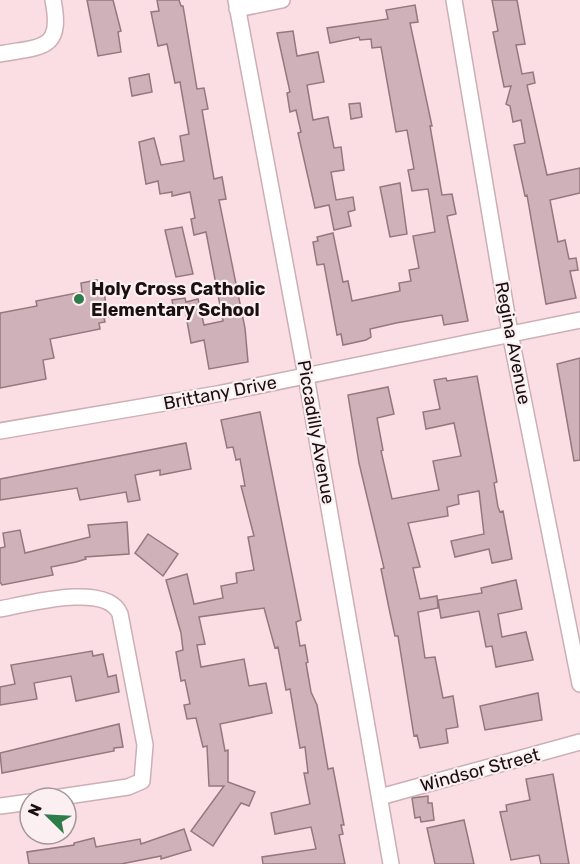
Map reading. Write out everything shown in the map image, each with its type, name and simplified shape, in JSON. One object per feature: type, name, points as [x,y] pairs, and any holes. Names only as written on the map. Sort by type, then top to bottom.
[{"type":"street","points":[[0,54],[42,46],[50,41],[56,28],[53,0]]},
{"type":"street","points":[[236,4],[282,0]]},
{"type":"street","name":"Regina Avenue","points":[[454,0],[510,333],[580,684]]},
{"type":"street","name":"Piccadilly Avenue","points":[[236,4],[306,376],[391,864]]},
{"type":"street","name":"Brittany Drive","points":[[0,431],[217,394],[580,320]]},
{"type":"street","points":[[0,609],[54,598],[105,598],[116,605],[120,614],[145,745],[142,781],[128,787],[78,794]]},
{"type":"street","name":"Windsor Street","points":[[380,797],[580,742]]},
{"type":"street","points":[[0,806],[18,804]]},
{"type":"building","points":[[87,0],[113,0],[121,31],[118,32],[121,52],[98,56]]},
{"type":"building","points":[[157,0],[179,0],[183,6],[197,89],[204,88],[208,109],[202,110],[214,179],[222,177],[226,199],[219,200],[245,328],[248,362],[209,369],[204,340],[191,343],[185,310],[174,312],[172,300],[185,298],[186,302],[198,299],[204,325],[223,321],[206,232],[194,235],[191,219],[195,218],[190,192],[172,196],[172,192],[160,194],[158,181],[146,184],[139,142],[154,138],[161,165],[184,161],[180,136],[189,134],[180,82],[175,83],[167,44],[158,46],[151,12],[159,11]]},
{"type":"building","points":[[492,0],[517,0],[525,44],[516,45],[522,74],[533,72],[535,83],[527,85],[547,175],[580,168],[580,193],[550,200],[558,242],[565,240],[569,259],[576,258],[578,270],[570,271],[576,298],[546,304],[527,195],[525,196],[514,145],[525,143],[521,120],[513,122],[510,106],[506,104],[511,86],[504,87],[493,32],[498,31]]},
{"type":"building","points":[[415,5],[418,22],[410,23],[432,126],[430,126],[442,195],[452,194],[456,214],[447,216],[468,321],[444,325],[442,315],[396,323],[370,329],[371,337],[366,340],[343,345],[341,334],[337,335],[324,264],[317,265],[313,242],[318,241],[317,237],[333,233],[343,282],[348,281],[352,301],[400,291],[399,283],[411,281],[409,270],[419,268],[413,236],[435,232],[428,189],[412,191],[408,170],[414,169],[407,130],[396,132],[381,47],[372,48],[371,39],[360,40],[359,37],[330,43],[327,28],[388,19],[386,10]]},
{"type":"building","points":[[293,31],[297,56],[318,52],[324,82],[307,85],[313,120],[328,117],[334,148],[341,147],[344,170],[331,172],[336,200],[353,197],[355,210],[348,212],[351,226],[334,230],[329,205],[315,208],[298,133],[301,132],[296,110],[290,112],[287,93],[290,92],[277,33]]},
{"type":"building","points":[[149,74],[152,92],[132,96],[129,78]]},
{"type":"building","points":[[360,103],[362,117],[351,119],[349,104]]},
{"type":"building","points":[[400,183],[407,234],[390,237],[380,187]]},
{"type":"building","points":[[182,227],[193,274],[176,277],[165,230]]},
{"type":"building","points":[[97,280],[99,293],[104,292],[108,317],[104,318],[105,322],[99,323],[100,329],[50,339],[54,358],[43,360],[46,379],[0,388],[0,313],[37,306],[36,301],[82,292],[81,283]]},
{"type":"building","points":[[580,358],[580,460],[574,461],[557,364]]},
{"type":"building","points":[[477,376],[497,482],[494,483],[498,507],[500,512],[503,511],[512,559],[492,563],[489,549],[455,557],[451,541],[484,534],[479,491],[458,495],[459,504],[447,507],[448,516],[408,523],[420,567],[413,568],[420,599],[437,596],[438,608],[418,612],[425,658],[435,657],[443,698],[453,696],[458,727],[446,729],[448,743],[420,748],[417,735],[414,736],[398,636],[395,636],[390,613],[381,569],[384,568],[359,463],[348,395],[388,387],[394,414],[377,418],[383,450],[381,451],[392,499],[439,490],[433,461],[461,456],[454,423],[426,429],[423,412],[440,409],[434,380],[446,378],[447,381]]},
{"type":"building","points":[[260,412],[301,620],[296,622],[300,646],[305,645],[311,692],[317,705],[328,769],[333,768],[344,825],[341,825],[343,834],[339,835],[345,864],[263,864],[262,857],[316,849],[311,827],[275,834],[271,813],[310,804],[304,773],[308,773],[305,747],[300,748],[290,689],[286,690],[278,647],[275,648],[264,608],[199,617],[205,644],[197,645],[201,667],[244,659],[249,686],[266,683],[272,713],[220,724],[225,751],[228,750],[228,782],[255,792],[249,806],[241,803],[213,846],[191,831],[224,786],[209,786],[207,746],[203,747],[196,718],[187,719],[184,705],[190,704],[185,680],[181,681],[176,652],[183,650],[181,633],[166,580],[187,574],[194,604],[223,598],[221,586],[237,583],[236,573],[254,570],[248,537],[254,536],[241,486],[245,486],[240,459],[236,460],[233,447],[227,448],[221,420]]},
{"type":"building","points":[[186,443],[191,469],[160,475],[160,470],[135,475],[140,500],[128,502],[126,492],[80,500],[77,488],[0,500],[0,479]]},
{"type":"building","points":[[127,522],[129,554],[85,557],[86,559],[76,562],[51,567],[53,575],[2,585],[0,582],[0,548],[5,547],[3,533],[20,530],[25,553],[90,537],[88,525]]},
{"type":"building","points":[[148,534],[178,554],[163,576],[135,553]]},
{"type":"building","points":[[516,580],[522,609],[498,614],[502,637],[526,632],[533,660],[496,667],[492,646],[486,647],[479,611],[441,618],[438,600],[482,593],[481,588]]},
{"type":"building","points":[[92,651],[93,656],[103,654],[108,677],[116,675],[119,692],[76,701],[71,676],[34,683],[37,699],[0,705],[0,687],[15,684],[11,665]]},
{"type":"building","points":[[538,693],[542,720],[485,730],[480,706]]},
{"type":"building","points":[[119,724],[123,747],[114,748],[114,751],[2,773],[0,753]]},
{"type":"building","points":[[553,774],[569,864],[541,864],[539,855],[511,860],[500,812],[507,811],[506,805],[530,800],[526,779]]},
{"type":"building","points":[[428,796],[428,803],[432,803],[434,820],[421,822],[420,817],[415,818],[412,798]]},
{"type":"building","points":[[464,820],[474,864],[435,864],[427,828]]},
{"type":"building","points":[[184,829],[191,850],[161,859],[161,856],[121,864],[29,864],[27,852],[78,846],[78,842],[94,838],[96,847],[140,839],[141,844]]},
{"type":"place","name":"Holy Cross Catholic Elementary School","points":[[79,299]]}]
